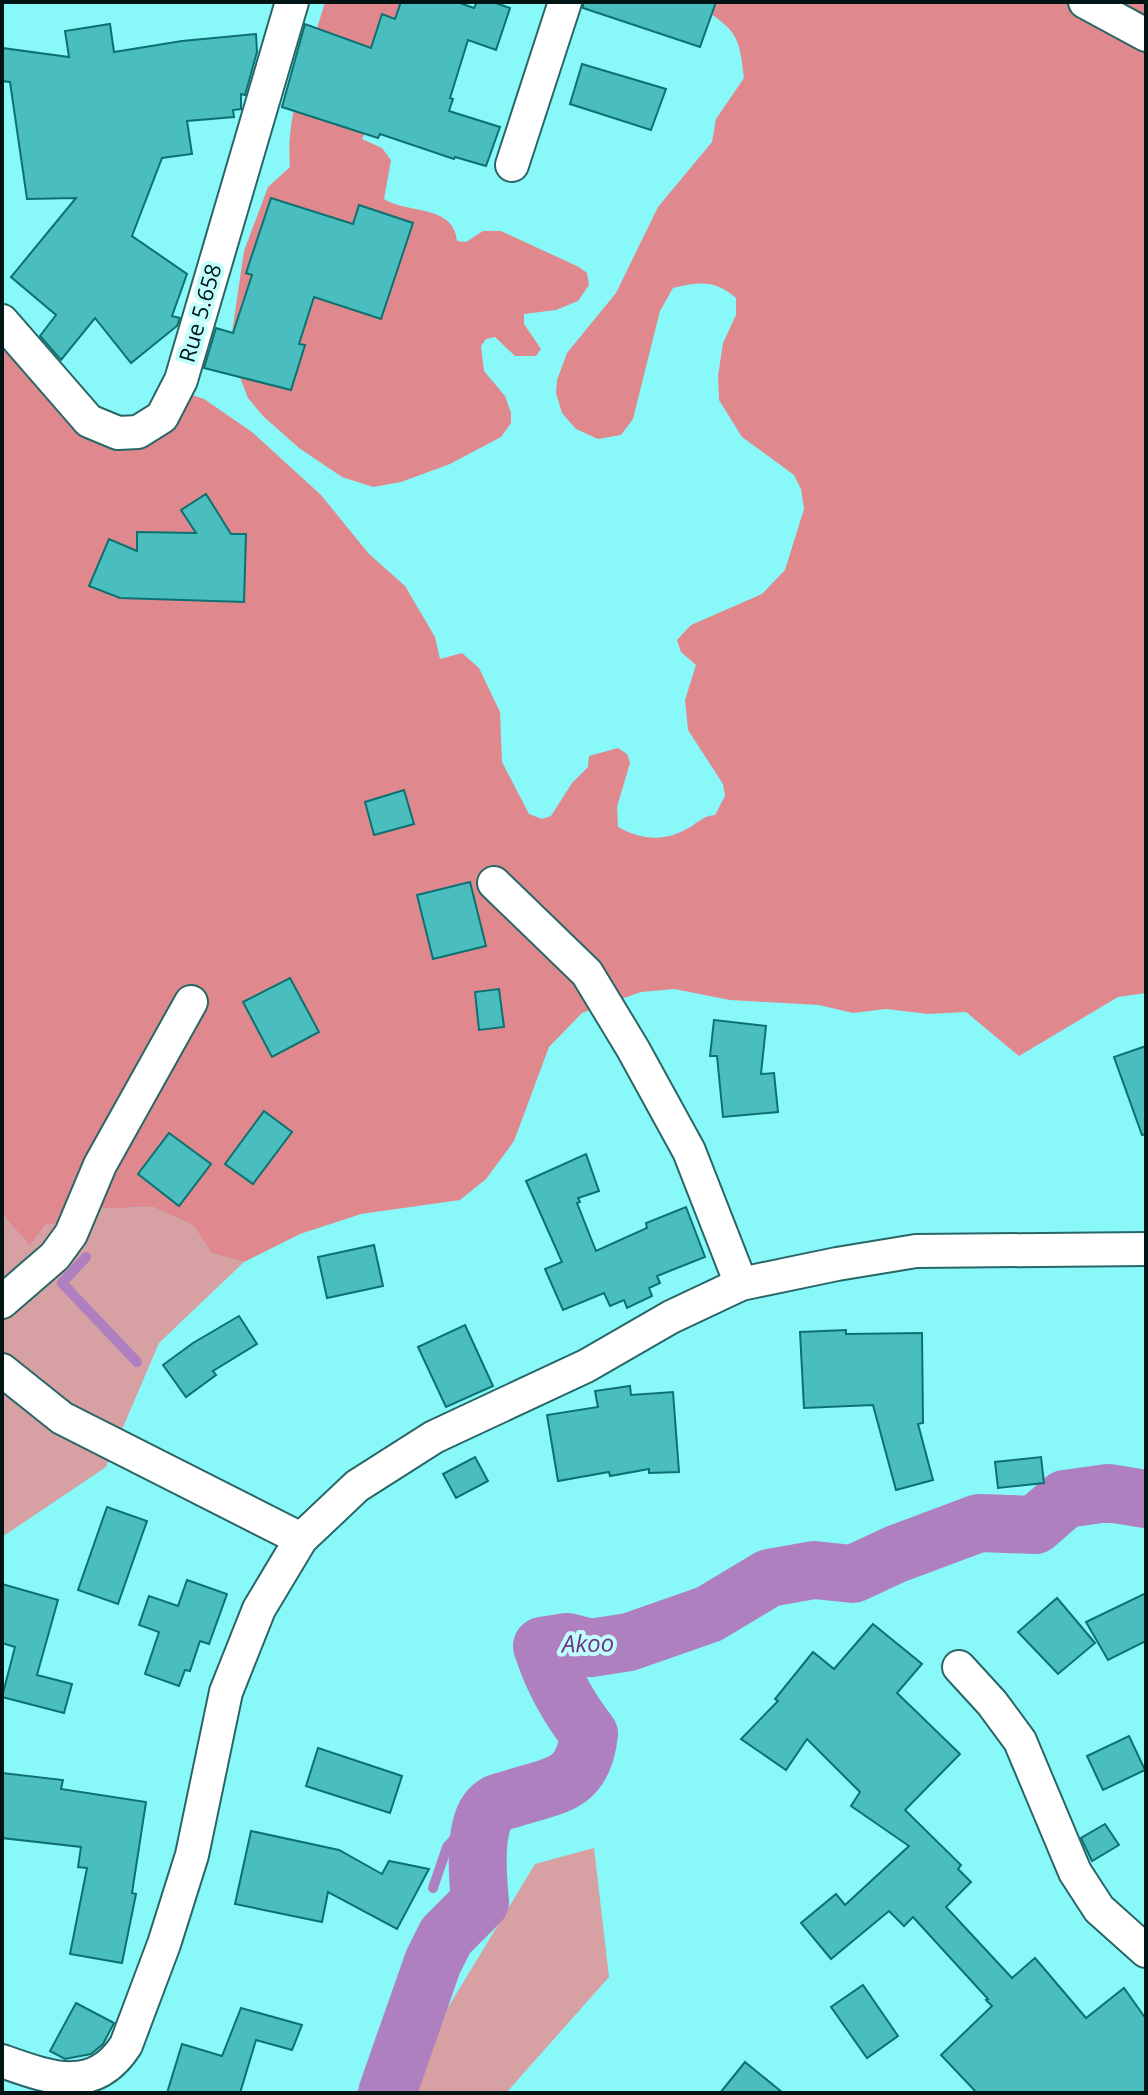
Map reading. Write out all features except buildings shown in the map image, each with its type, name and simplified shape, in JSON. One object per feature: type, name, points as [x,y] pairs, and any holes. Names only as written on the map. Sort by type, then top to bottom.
[{"type":"street","name":"Rue 5.658","points":[[2,321],[89,421],[118,433],[138,432],[162,417],[181,380],[292,2]]},
{"type":"street","points":[[512,165],[565,2]]},
{"type":"street","points":[[1085,2],[1146,35]]},
{"type":"street","points":[[494,883],[587,973],[689,1151],[741,1284]]},
{"type":"street","points":[[2,1302],[55,1256],[71,1234],[100,1165],[191,1002]]},
{"type":"street","points":[[2,2061],[53,2079],[78,2082],[98,2075],[117,2060],[126,2045],[164,1944],[192,1855],[226,1692],[259,1609],[301,1539],[357,1486],[434,1437],[586,1366],[671,1317],[741,1284],[916,1251],[1146,1249]]},
{"type":"street","points":[[2,1370],[62,1418],[301,1539]]},
{"type":"street","points":[[959,1667],[992,1703],[1020,1741],[1075,1872],[1099,1909],[1146,1951]]},
{"type":"shaded area","points":[[325,2],[399,2],[404,11],[388,89],[362,139],[382,148],[391,160],[384,199],[439,215],[454,229],[457,241],[466,242],[483,231],[501,231],[579,267],[587,273],[589,285],[578,301],[556,310],[524,314],[524,324],[541,349],[536,356],[515,356],[495,337],[486,339],[481,346],[484,371],[505,396],[511,413],[511,423],[501,437],[450,464],[401,482],[373,487],[342,477],[299,448],[263,416],[248,398],[236,367],[232,333],[244,251],[268,187],[290,167],[289,146],[295,104]]},
{"type":"shaded area","points":[[695,2],[1146,2],[1146,993],[1118,997],[1019,1056],[966,1012],[928,1014],[886,1009],[853,1013],[819,1005],[730,1000],[674,989],[641,992],[582,1013],[549,1047],[514,1141],[486,1179],[460,1200],[361,1214],[300,1234],[244,1262],[211,1253],[194,1226],[153,1207],[88,1209],[58,1224],[46,1224],[30,1246],[2,1214],[2,324],[125,434],[187,393],[204,399],[252,432],[321,495],[369,554],[405,586],[435,637],[440,659],[462,653],[479,668],[500,712],[502,762],[529,814],[542,819],[551,816],[572,783],[588,767],[589,756],[618,748],[627,754],[630,763],[617,807],[618,827],[655,838],[682,831],[715,815],[725,796],[723,784],[688,730],[685,700],[696,665],[681,652],[677,640],[691,625],[762,594],[785,570],[804,509],[801,489],[794,475],[742,437],[719,400],[718,376],[723,343],[736,315],[736,298],[721,288],[698,284],[673,288],[660,311],[633,419],[621,435],[598,439],[576,429],[562,413],[556,393],[557,380],[567,353],[616,293],[658,207],[712,142],[716,119],[744,78],[740,49],[732,32]]},
{"type":"shaded area","points":[[153,1207],[194,1226],[211,1253],[244,1262],[159,1343],[106,1467],[2,1537],[2,1214],[30,1246],[46,1224],[88,1209]]},
{"type":"shaded area","points":[[594,1848],[609,1977],[506,2093],[396,2093],[535,1864]]},
{"type":"waterway","points":[[86,1257],[62,1283],[137,1362]]},
{"type":"waterway","name":"Akoo","points":[[387,2093],[433,1962],[446,1936],[480,1902],[478,1851],[486,1813],[499,1803],[564,1782],[573,1775],[586,1752],[589,1734],[561,1692],[542,1646],[567,1642],[591,1648],[629,1642],[709,1614],[769,1578],[814,1570],[853,1574],[896,1554],[979,1523],[1035,1525],[1065,1499],[1108,1493],[1146,1499]]},
{"type":"waterway","points":[[433,1888],[447,1847],[461,1831],[466,1816],[484,1818]]}]
